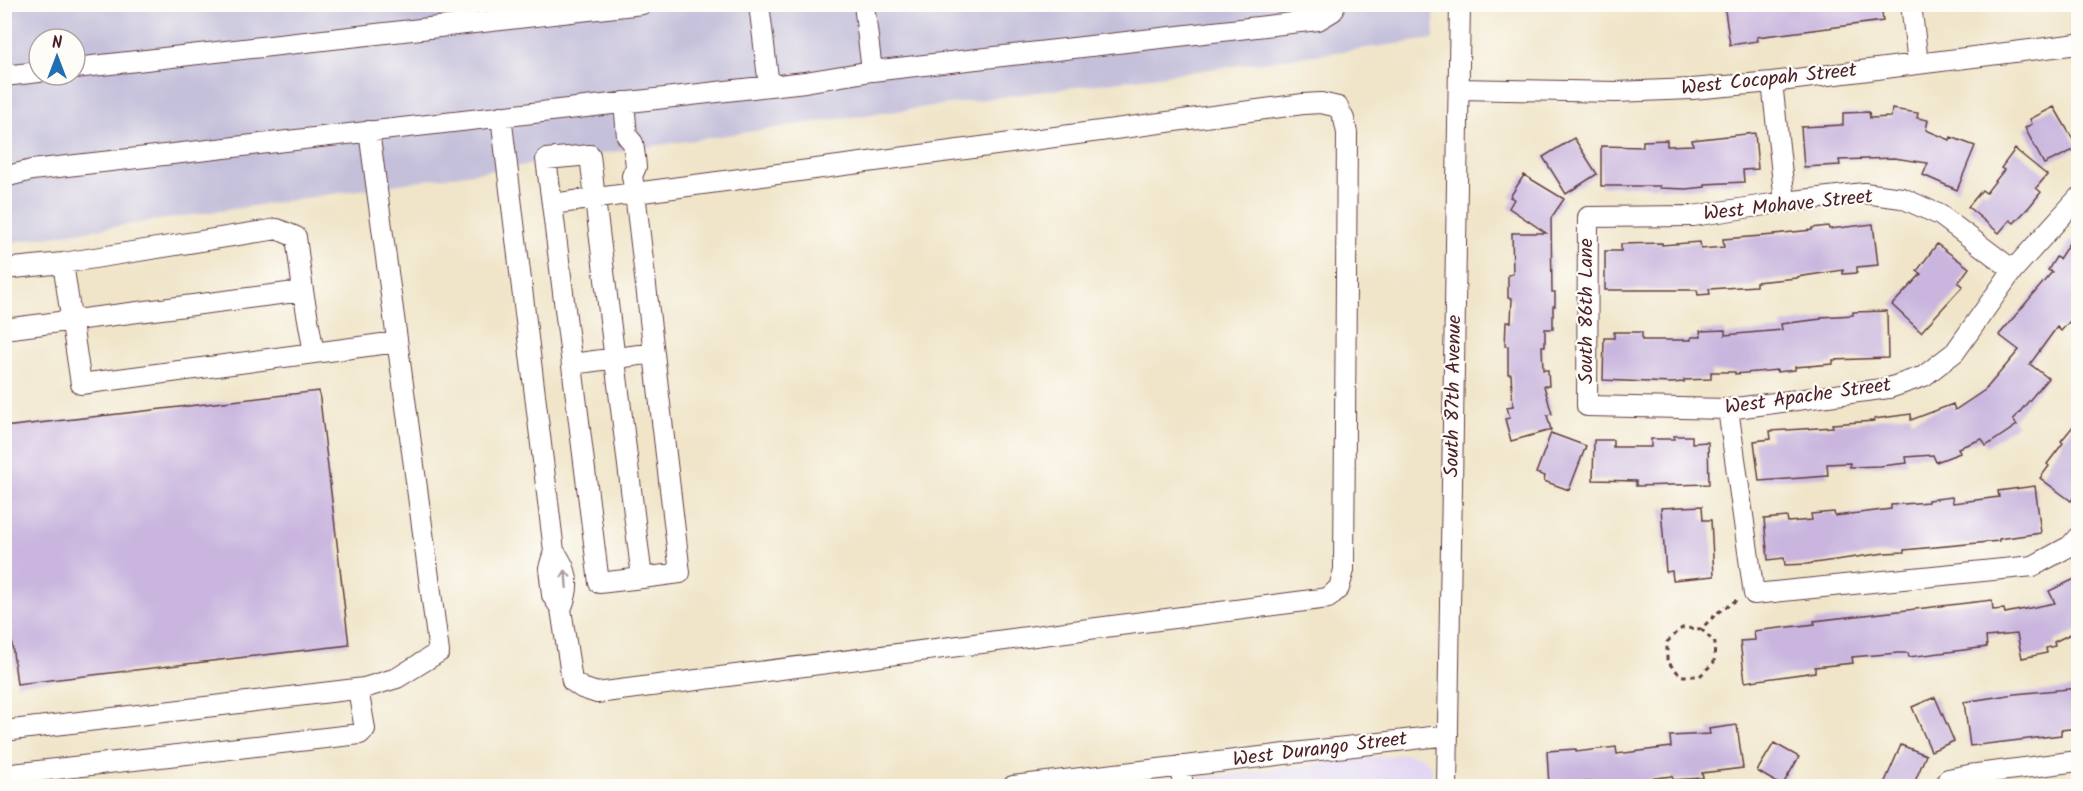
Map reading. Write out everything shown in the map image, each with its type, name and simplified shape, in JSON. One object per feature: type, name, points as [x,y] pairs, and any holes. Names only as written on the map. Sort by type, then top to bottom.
[{"type":"street","points":[[87,67],[642,4]]},
{"type":"street","points":[[759,4],[769,86]]},
{"type":"street","points":[[864,4],[872,70]]},
{"type":"street","points":[[4,177],[32,170],[769,86],[872,70],[1318,20],[1333,11],[1335,4]]},
{"type":"street","name":"South 87th Avenue","points":[[1447,786],[1460,4]]},
{"type":"street","points":[[1911,4],[1918,63]]},
{"type":"street","name":"West Cocopah Street","points":[[1459,89],[1653,92],[1772,82],[2079,44]]},
{"type":"street","points":[[4,76],[27,73]]},
{"type":"street","points":[[1772,82],[1785,202]]},
{"type":"street","points":[[624,102],[627,136],[621,146],[623,168],[633,184],[680,573],[642,578],[599,583],[546,159],[590,155],[642,578]]},
{"type":"street","points":[[501,116],[555,551],[565,565],[567,595],[561,609],[572,681],[582,688],[597,693],[1310,601],[1328,598],[1339,588],[1344,570],[1347,133],[1338,107],[1321,103],[1303,104],[633,184],[595,199],[552,204]]},
{"type":"street","points":[[4,731],[358,689],[397,678],[439,652],[369,131]]},
{"type":"street","name":"West Mohave Street","points":[[1588,217],[1693,216],[1864,193],[1902,198],[1940,215],[2013,270]]},
{"type":"street","points":[[2013,270],[2079,198]]},
{"type":"street","name":"South 86th Lane","points":[[1587,406],[1588,217]]},
{"type":"street","points":[[4,269],[63,263],[277,229],[296,237],[303,291],[315,353]]},
{"type":"street","points":[[63,263],[81,384],[397,342]]},
{"type":"street","name":"West Apache Street","points":[[1587,406],[1728,410],[1889,388],[1924,376],[1955,352],[2013,270]]},
{"type":"street","points":[[4,329],[303,291]]},
{"type":"street","points":[[572,364],[654,353]]},
{"type":"street","points":[[1728,410],[1754,594],[2033,566],[2070,546],[2079,537]]},
{"type":"street","points":[[4,775],[360,734],[365,729],[358,689]]},
{"type":"street","name":"West Durango Street","points":[[1013,786],[1448,735]]},
{"type":"street","points":[[1948,783],[1969,775],[2079,761]]},
{"type":"street","points":[[1180,766],[1183,786]]},
{"type":"path","points":[[1701,629],[1715,643],[1714,662],[1700,676],[1681,675],[1667,661],[1668,642],[1682,628],[1701,629],[1734,600],[1754,594]]},
{"type":"shaded area","points":[[5,5],[1434,5],[1434,39],[808,123],[5,243]]},
{"type":"shaded area","points":[[1405,754],[1420,756],[1431,765],[1433,786],[1131,786]]},
{"type":"building","points":[[1724,4],[1881,4],[1883,21],[1757,37],[1758,41],[1730,45]]},
{"type":"building","points":[[2054,107],[2078,148],[2044,164],[2025,128],[2032,124],[2030,119]]},
{"type":"building","points":[[1892,109],[1918,113],[1917,118],[1928,120],[1926,130],[1950,140],[1951,137],[1975,146],[1957,190],[1923,175],[1928,163],[1894,158],[1839,160],[1840,165],[1804,167],[1801,127],[1843,125],[1843,113],[1869,112],[1870,118],[1891,117]]},
{"type":"building","points":[[1755,133],[1758,169],[1743,170],[1744,182],[1705,184],[1705,187],[1686,189],[1660,188],[1660,186],[1601,186],[1601,146],[1643,147],[1643,141],[1667,140],[1667,146],[1693,145],[1692,140]]},
{"type":"building","points":[[1574,138],[1597,174],[1566,194],[1543,157]]},
{"type":"building","points":[[2015,149],[2047,175],[2036,188],[2041,192],[2030,206],[2014,223],[2010,220],[1999,233],[1968,207],[1982,190],[1986,193],[2004,170],[2001,168]]},
{"type":"building","points":[[1524,175],[1564,199],[1551,218],[1552,292],[1555,292],[1555,306],[1553,306],[1553,329],[1545,329],[1545,346],[1542,346],[1543,370],[1548,370],[1549,386],[1544,386],[1552,414],[1547,415],[1551,430],[1511,441],[1505,419],[1510,418],[1507,407],[1513,406],[1511,374],[1508,374],[1508,346],[1505,346],[1506,322],[1511,322],[1512,298],[1508,298],[1508,275],[1513,274],[1512,233],[1546,233],[1509,208],[1514,199],[1510,197]]},
{"type":"building","points":[[1873,224],[1878,265],[1857,267],[1857,273],[1843,274],[1843,270],[1756,282],[1756,286],[1709,289],[1710,294],[1698,295],[1697,290],[1605,290],[1605,251],[1621,251],[1621,244],[1662,243],[1662,245],[1700,242],[1701,249],[1724,247],[1723,239],[1774,235],[1828,226],[1829,229]]},
{"type":"building","points":[[2071,240],[2079,245],[2079,311],[2061,331],[2057,327],[2030,364],[2048,378],[2013,420],[2017,425],[1986,446],[1982,439],[1958,448],[1960,453],[1936,462],[1933,455],[1906,457],[1907,463],[1880,466],[1850,467],[1850,463],[1827,464],[1828,476],[1759,481],[1754,441],[1771,439],[1770,431],[1833,427],[1832,424],[1874,421],[1874,419],[1911,414],[1911,420],[1953,404],[1955,410],[1985,390],[2019,350],[1999,335],[2052,272],[2048,270],[2056,257],[2059,259]]},
{"type":"building","points":[[1937,244],[1969,268],[1958,283],[1963,286],[1921,332],[1892,305],[1921,274],[1917,271]]},
{"type":"building","points":[[1887,311],[1888,358],[1833,360],[1833,364],[1795,367],[1795,370],[1777,372],[1777,370],[1735,374],[1735,372],[1711,372],[1711,379],[1684,380],[1684,382],[1603,380],[1604,338],[1614,338],[1614,332],[1642,332],[1642,340],[1691,340],[1691,337],[1701,337],[1700,331],[1725,330],[1725,335],[1782,330],[1781,324],[1821,319],[1821,317],[1853,315],[1853,312]]},
{"type":"building","points":[[319,391],[349,645],[17,684],[4,581],[4,427]]},
{"type":"building","points":[[2079,419],[2079,491],[2071,501],[2040,478],[2049,466],[2047,464],[2063,443],[2061,441]]},
{"type":"building","points":[[1551,433],[1586,446],[1569,490],[1544,481],[1545,476],[1536,473]]},
{"type":"building","points":[[1674,436],[1692,436],[1692,443],[1708,442],[1709,484],[1636,486],[1636,481],[1593,480],[1594,440],[1613,440],[1613,447],[1651,447],[1651,439],[1674,439]]},
{"type":"building","points":[[2035,486],[2041,533],[1999,539],[1999,541],[1904,550],[1904,552],[1807,564],[1785,565],[1784,558],[1768,560],[1764,519],[1787,517],[1788,522],[1812,520],[1811,514],[1834,512],[1835,516],[1891,509],[1891,505],[1928,502],[1928,500],[1952,497],[1953,503],[1999,497],[1998,491]]},
{"type":"building","points":[[1702,506],[1703,520],[1711,520],[1714,576],[1673,580],[1672,571],[1666,572],[1661,508]]},
{"type":"building","points":[[2079,577],[2079,630],[2054,642],[2055,646],[2046,648],[2047,653],[2022,658],[2017,634],[1986,637],[1987,647],[1909,657],[1908,653],[1898,653],[1852,657],[1853,663],[1815,667],[1815,672],[1745,682],[1740,641],[1755,640],[1754,631],[1815,624],[1814,621],[1992,600],[1993,610],[2004,609],[2005,613],[2055,603],[2049,591]]},
{"type":"building","points":[[2079,688],[2079,728],[2061,730],[2061,735],[1970,746],[1964,702]]},
{"type":"building","points":[[1935,697],[1954,741],[1931,751],[1912,707]]},
{"type":"building","points":[[1737,725],[1743,768],[1702,773],[1703,778],[1673,780],[1672,776],[1648,779],[1649,785],[1641,786],[1591,786],[1591,782],[1549,786],[1547,751],[1576,749],[1576,752],[1616,747],[1617,754],[1671,747],[1670,736],[1710,734],[1709,729]]},
{"type":"building","points":[[1774,743],[1799,757],[1782,786],[1757,771]]},
{"type":"building","points":[[1901,745],[1926,755],[1913,786],[1883,786]]}]
